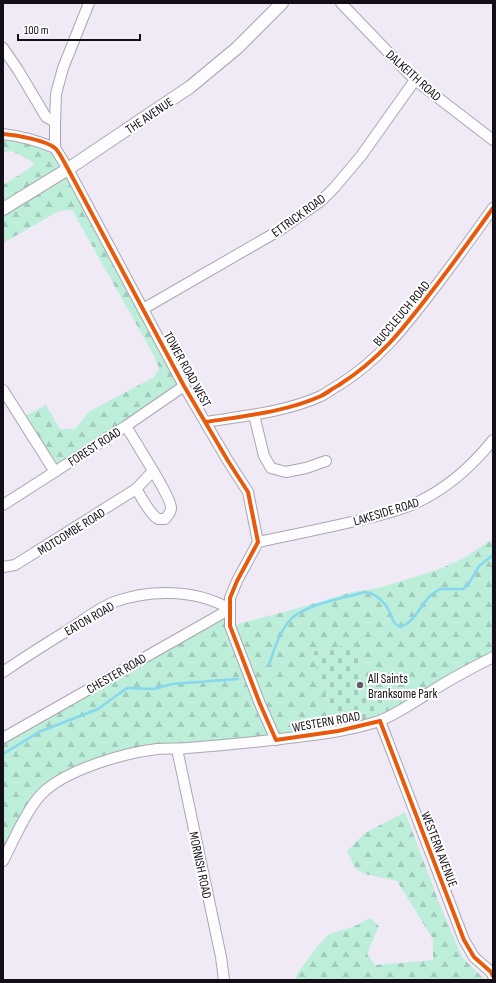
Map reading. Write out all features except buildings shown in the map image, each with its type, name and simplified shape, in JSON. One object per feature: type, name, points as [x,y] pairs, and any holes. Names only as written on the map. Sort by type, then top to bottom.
[{"type":"main road","name":"THE AVENUE","points":[[3,209],[68,169],[190,87],[237,48],[282,3]]},
{"type":"street","points":[[3,134],[17,135],[55,148],[56,94],[62,68],[89,3]]},
{"type":"street","name":"DALKEITH ROAD","points":[[341,3],[415,80],[493,140]]},
{"type":"street","points":[[3,48],[46,117],[55,122]]},
{"type":"street","name":"ETTRICK ROAD","points":[[143,309],[280,230],[322,200],[361,156],[415,80]]},
{"type":"street","name":"TOWER ROAD WEST","points":[[55,148],[68,169],[184,386],[248,492],[258,542]]},
{"type":"street","name":"BUCCLEUCH ROAD","points":[[206,422],[254,415],[293,405],[321,396],[348,380],[374,360],[398,335],[462,252],[493,208]]},
{"type":"street","name":"FOREST ROAD","points":[[3,505],[126,426],[184,386]]},
{"type":"street","points":[[3,390],[54,472]]},
{"type":"street","points":[[254,415],[264,456],[271,468],[286,472],[306,468],[326,461]]},
{"type":"street","points":[[126,426],[164,489],[172,507],[170,514],[165,518],[158,519],[152,515],[136,489]]},
{"type":"street","name":"LAKESIDE ROAD","points":[[258,542],[387,514],[418,503],[450,484],[483,453],[493,440]]},
{"type":"street","name":"MOTCOMBE ROAD","points":[[3,567],[15,565],[136,489],[153,471]]},
{"type":"street","points":[[258,542],[230,598],[230,626],[260,704],[276,740]]},
{"type":"street","name":"EATON ROAD","points":[[6,668],[114,602],[150,594],[187,594],[218,602],[230,608]]},
{"type":"street","name":"CHESTER ROAD","points":[[3,738],[230,608]]},
{"type":"street","name":"WESTERN ROAD","points":[[3,861],[18,830],[34,804],[46,790],[62,779],[114,758],[158,749],[177,749],[276,740],[338,731],[380,721],[393,715],[455,676],[493,657]]},
{"type":"street","name":"WESTERN AVENUE","points":[[380,721],[464,940],[474,957],[491,972],[493,976]]},
{"type":"street","name":"MORNISH ROAD","points":[[177,749],[221,957],[224,980]]},
{"type":"green space","points":[[3,134],[55,148],[184,386],[55,472],[21,418],[46,405],[60,429],[75,429],[90,411],[154,377],[159,368],[153,354],[72,210],[59,211],[3,243],[3,185],[27,170],[35,163],[12,151],[3,152]]},
{"type":"green space","points":[[493,539],[493,657],[393,715],[360,669],[355,643],[312,652],[338,731],[133,753],[46,790],[3,861],[3,738],[230,609],[230,626],[352,592],[379,588],[440,569],[464,558]]},
{"type":"green space","points":[[355,643],[360,669],[393,715],[338,731],[312,652]]},
{"type":"green space","points":[[405,812],[440,905],[462,957],[485,980],[295,980],[297,974],[316,948],[329,934],[353,927],[370,918],[379,926],[367,954],[375,965],[433,960],[433,939],[397,881],[365,874],[355,868],[347,851],[365,833]]},
{"type":"waterway","points":[[269,665],[277,642],[286,625],[290,620],[304,610],[365,592],[376,596],[382,601],[394,622],[400,627],[410,621],[426,600],[440,589],[463,589],[468,585],[479,566],[493,555]]},
{"type":"waterway","points":[[3,754],[39,732],[98,709],[127,688],[154,689],[172,684],[238,679]]},
{"type":"cycle path","points":[[3,134],[38,140],[50,145],[58,152],[184,386],[248,492],[258,542],[237,581],[230,598],[230,626],[260,704],[276,740],[338,731],[380,721],[464,940],[474,957],[491,972],[493,976]]},
{"type":"cycle path","points":[[206,422],[264,413],[293,406],[321,396],[354,375],[379,354],[401,331],[448,271],[493,208]]},
{"type":"place","name":"All Saints Branksome Park","points":[[360,685]]}]
